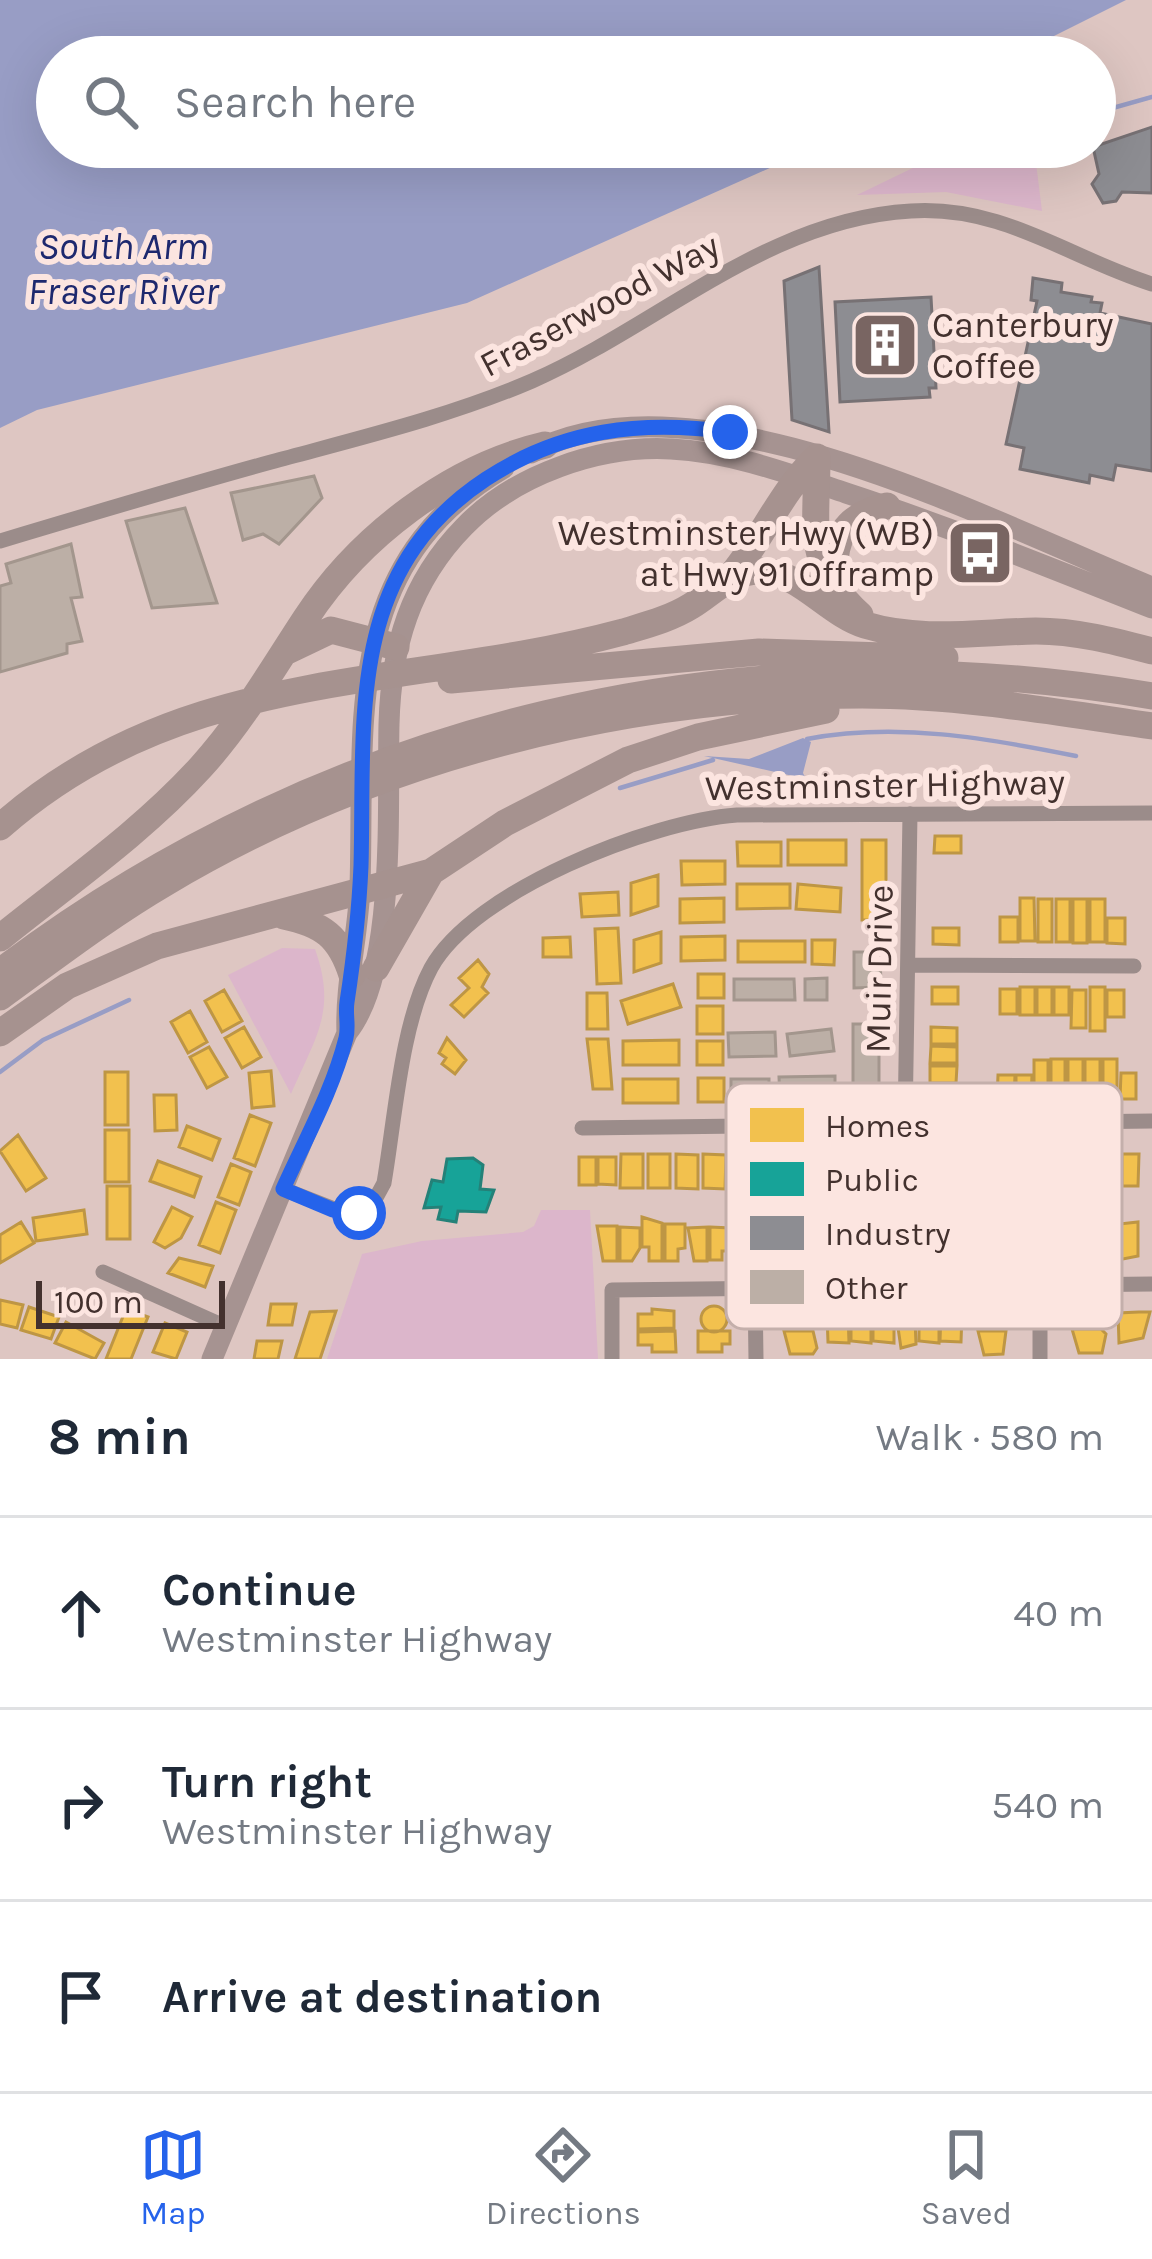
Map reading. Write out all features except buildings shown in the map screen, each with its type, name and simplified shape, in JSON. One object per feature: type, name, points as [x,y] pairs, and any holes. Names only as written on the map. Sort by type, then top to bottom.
[{"type":"highway","points":[[0,938],[125,838],[203,765],[330,587],[404,515],[470,473],[512,453],[545,445]]},
{"type":"highway","points":[[726,581],[810,472]]},
{"type":"highway","points":[[810,472],[815,543],[835,591],[863,618],[890,631]]},
{"type":"highway","points":[[835,591],[833,550],[838,536],[867,510],[887,506]]},
{"type":"highway","points":[[0,827],[59,779],[166,727],[219,708],[613,634],[674,615],[745,572],[778,574],[831,610],[890,631],[934,636],[1041,631],[1152,650]]},
{"type":"highway","points":[[287,651],[331,630],[380,646]]},
{"type":"highway","points":[[166,727],[473,677],[759,652],[1016,664],[1119,691]]},
{"type":"highway","points":[[0,972],[71,918],[239,821],[341,775],[513,718],[588,701],[774,677],[950,675],[1152,696]]},
{"type":"highway","points":[[0,1033],[68,986],[121,960],[431,872],[505,824],[628,760],[776,719],[911,697]]},
{"type":"highway","points":[[0,997],[92,930],[188,871],[289,818],[525,736],[677,708],[764,698],[911,697],[1152,726]]},
{"type":"highway","points":[[280,915],[328,931],[364,971],[431,872]]},
{"type":"main road","points":[[372,890],[362,826],[380,646],[396,575],[438,518],[466,492],[545,445],[606,430],[691,427],[1152,608]]},
{"type":"main road","points":[[212,1359],[347,1034],[365,1011],[372,890],[387,818],[380,646],[440,551],[480,511],[549,472],[615,453],[670,449],[810,472],[998,520],[1152,587]]},
{"type":"street","name":"Fraserwood Way","points":[[0,541],[435,418],[535,380],[747,260],[871,216],[911,211],[980,215],[1034,232],[1152,284]]},
{"type":"street","name":"Westminster Highway","points":[[283,1189],[347,1214],[370,1207],[384,1183],[424,982],[447,944],[512,896],[590,855],[678,823],[756,814],[1152,813]]},
{"type":"street","name":"Muir Drive","points":[[905,1083],[910,814]]},
{"type":"street","points":[[909,965],[1134,966]]},
{"type":"street","points":[[1122,1121],[1152,1121]]},
{"type":"street","points":[[582,1128],[726,1127]]},
{"type":"street","points":[[103,1272],[224,1326]]},
{"type":"street","points":[[1122,1284],[1152,1283]]},
{"type":"street","points":[[612,1359],[612,1290],[726,1288]]},
{"type":"street","points":[[756,1329],[756,1359]]},
{"type":"shaded area","points":[[913,168],[1037,168],[1042,211],[946,192],[857,195]]},
{"type":"shaded area","points":[[282,948],[315,949],[324,990],[321,1023],[291,1094],[228,975]]},
{"type":"shaded area","points":[[541,1210],[590,1210],[598,1359],[327,1359],[362,1254],[422,1241],[523,1232],[534,1226]]},
{"type":"water","name":"South Arm Fraser River","points":[[0,0],[1126,0],[1054,36],[36,36],[36,168],[770,168],[467,303],[37,410],[0,428]]},
{"type":"water","points":[[803,738],[811,742],[803,773],[812,791],[800,789],[793,776],[704,756],[749,759]]},
{"type":"waterway","points":[[1116,107],[1152,97]]},
{"type":"waterway","points":[[807,739],[908,732],[976,738],[1076,756]]},
{"type":"waterway","points":[[620,788],[713,760]]},
{"type":"waterway","points":[[0,1072],[43,1040],[129,1000]]},
{"type":"place","name":"Canterbury Coffee","points":[[885,345]]},
{"type":"place","name":"Westminster Hwy (WB) at Hwy 91 Offramp","points":[[980,553]]},
{"type":"route","points":[[359,1213],[333,1210],[283,1189],[328,1090],[347,1034],[359,909],[364,704],[373,639],[396,575],[415,545],[466,492],[545,445],[606,430],[651,426],[730,432]]}]
